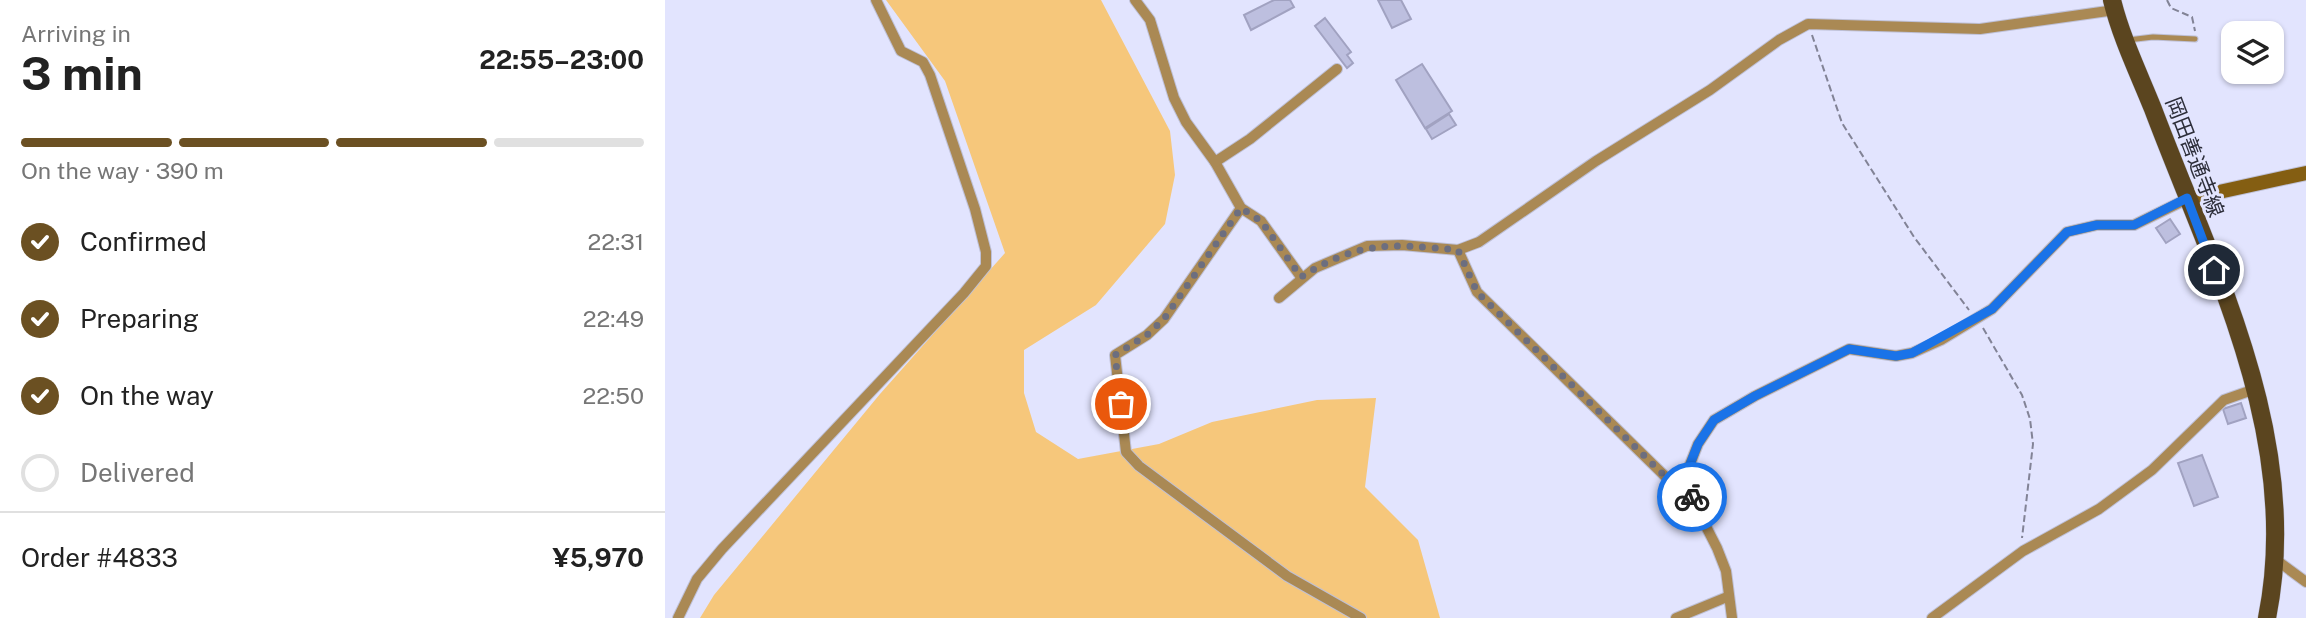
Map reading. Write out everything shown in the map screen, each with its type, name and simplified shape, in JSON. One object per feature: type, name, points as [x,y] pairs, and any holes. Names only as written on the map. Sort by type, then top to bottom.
[{"type":"main road","name":"岡田善通寺線","points":[[2113,5],[2233,318],[2255,390],[2273,470],[2276,500],[2275,559],[2267,618]]},
{"type":"street","points":[[678,618],[698,579],[722,549],[964,293],[986,266],[986,252],[975,209],[930,75],[923,62],[901,51],[876,0]]},
{"type":"street","points":[[1135,0],[1150,20],[1174,98],[1186,122],[1215,162],[1241,208],[1261,221],[1301,277]]},
{"type":"street","points":[[1279,298],[1301,277],[1367,246],[1402,245],[1458,250],[1479,242],[1596,161],[1710,90],[1779,40],[1808,24],[1980,29],[2113,5]]},
{"type":"street","points":[[1215,162],[1249,139],[1337,69]]},
{"type":"street","points":[[1732,618],[1727,597],[1726,571],[1692,499],[1687,472],[1698,444],[1714,420],[1755,396],[1849,349],[1896,356],[1912,353],[1931,344],[1992,309],[2067,232],[2097,225],[2134,225],[2187,198],[2306,173]]},
{"type":"street","points":[[1241,208],[1164,319],[1147,335],[1115,355],[1126,452],[1139,466],[1287,576],[1361,618]]},
{"type":"street","points":[[1458,250],[1477,292],[1604,418],[1692,499]]},
{"type":"street","points":[[1932,618],[2023,551],[2099,509],[2152,470],[2224,400],[2255,390]]},
{"type":"street","points":[[2275,559],[2306,582]]},
{"type":"street","points":[[1677,618],[1727,597]]},
{"type":"lane","points":[[2126,41],[2153,37],[2195,39]]},
{"type":"path","points":[[2167,0],[2171,8],[2192,17],[2195,22],[2195,39]]},
{"type":"path","points":[[1808,24],[1842,123],[1915,237],[1974,317]]},
{"type":"path","points":[[1981,326],[2022,395],[2029,419],[2033,444],[2028,498],[2022,525],[2023,551]]},
{"type":"shaded area","points":[[886,0],[1101,0],[1170,131],[1175,175],[1165,224],[1096,305],[1024,350],[1024,393],[1036,432],[1078,459],[1159,444],[1212,422],[1317,400],[1376,398],[1365,487],[1418,540],[1440,618],[700,618],[714,595],[880,394],[1005,253],[945,81]]},
{"type":"building","points":[[1274,0],[1290,0],[1294,7],[1251,30],[1244,15]]},
{"type":"building","points":[[1378,0],[1401,0],[1411,19],[1392,28]]},
{"type":"building","points":[[1325,18],[1351,52],[1347,55],[1353,63],[1347,68],[1315,26]]},
{"type":"building","points":[[1422,64],[1452,111],[1425,128],[1396,80]]},
{"type":"building","points":[[1449,114],[1456,125],[1432,139],[1426,129]]},
{"type":"building","points":[[2170,219],[2180,234],[2166,243],[2156,228]]},
{"type":"building","points":[[2241,403],[2246,418],[2228,424],[2223,409]]},
{"type":"building","points":[[2202,455],[2218,497],[2194,506],[2178,463]]},
{"type":"way so far","points":[[1121,404],[1115,355],[1147,335],[1164,319],[1241,208],[1261,221],[1301,277],[1315,268],[1367,246],[1402,245],[1458,250],[1477,292],[1573,389],[1674,485],[1692,497]]},
{"type":"route","points":[[1692,497],[1687,472],[1698,444],[1714,420],[1755,396],[1849,349],[1896,356],[1912,353],[1941,340],[1992,309],[2067,232],[2097,225],[2134,225],[2187,198],[2214,270]]}]
